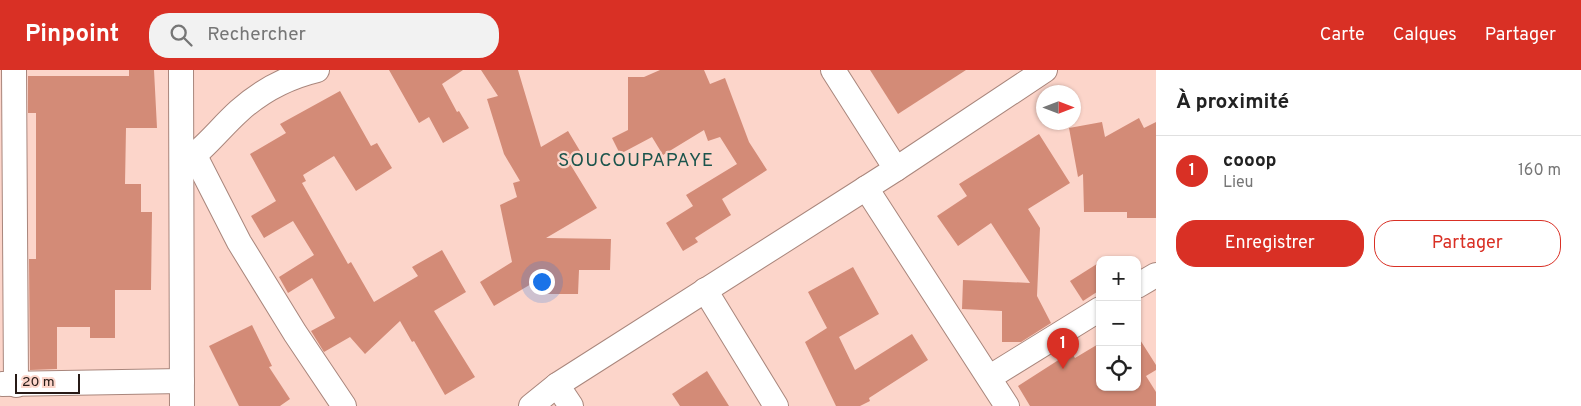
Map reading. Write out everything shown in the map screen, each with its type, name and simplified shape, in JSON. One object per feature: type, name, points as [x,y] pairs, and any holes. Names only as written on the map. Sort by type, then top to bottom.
[{"type":"street","points":[[14,70],[8,384],[182,381]]},
{"type":"street","points":[[181,70],[188,160],[182,406]]},
{"type":"street","points":[[188,160],[239,110],[270,88],[289,78],[318,70]]},
{"type":"street","points":[[833,70],[896,169]]},
{"type":"street","points":[[531,406],[558,385],[896,169],[1045,70]]},
{"type":"street","points":[[188,160],[295,333],[344,406]]},
{"type":"street","points":[[866,188],[1007,406]]},
{"type":"street","points":[[1141,284],[1156,275]]},
{"type":"street","points":[[705,290],[776,406]]},
{"type":"street","points":[[990,378],[1096,312]]},
{"type":"street","points":[[558,385],[570,406]]},
{"type":"building","points":[[129,70],[154,70],[157,128],[126,128],[125,184],[141,184],[141,212],[152,212],[151,290],[115,290],[115,338],[90,338],[90,327],[57,327],[57,369],[30,370],[29,259],[36,259],[36,113],[28,113],[28,76],[129,76]]},
{"type":"building","points":[[389,70],[463,70],[442,84],[457,112],[459,111],[469,128],[443,143],[429,117],[419,123]]},
{"type":"building","points":[[481,70],[518,70],[541,147],[568,131],[580,151],[567,159],[597,208],[546,238],[611,239],[610,270],[579,270],[578,294],[547,294],[548,274],[494,306],[480,282],[512,262],[500,205],[517,197],[513,183],[520,181],[504,154],[487,99],[498,96]]},
{"type":"building","points":[[660,70],[704,70],[710,84],[725,78],[749,142],[767,170],[722,199],[731,215],[695,238],[698,242],[683,251],[666,223],[693,206],[686,195],[737,164],[720,137],[708,141],[704,130],[663,155],[652,137],[620,154],[612,138],[628,130],[628,77],[644,77]]},
{"type":"building","points":[[870,70],[966,70],[898,114]]},
{"type":"building","points":[[340,91],[371,146],[377,143],[392,168],[356,191],[334,156],[303,175],[306,181],[302,183],[348,264],[351,262],[374,302],[418,276],[412,267],[442,250],[466,292],[434,311],[475,377],[445,395],[414,341],[412,342],[400,321],[365,354],[350,337],[324,352],[311,331],[335,318],[312,278],[288,293],[279,277],[314,255],[293,221],[264,238],[251,216],[276,201],[250,154],[286,133],[280,124]]},
{"type":"building","points":[[1139,118],[1144,128],[1156,122],[1156,218],[1127,218],[1127,212],[1084,212],[1083,174],[1078,177],[1069,130],[1081,130],[1081,126],[1102,122],[1105,137]]},
{"type":"building","points":[[1039,134],[1070,183],[1028,209],[1040,228],[1037,296],[1051,323],[1021,342],[1002,342],[1002,311],[962,309],[963,280],[1030,283],[991,223],[958,246],[937,216],[967,196],[959,184]]},
{"type":"building","points":[[1096,265],[1096,293],[1083,301],[1070,281]]},
{"type":"building","points":[[853,267],[879,314],[839,337],[855,370],[912,334],[928,360],[869,398],[870,401],[860,406],[836,406],[805,342],[827,328],[808,292]]},
{"type":"building","points":[[252,325],[272,366],[269,367],[290,399],[280,406],[239,406],[209,346]]},
{"type":"building","points":[[1141,341],[1156,365],[1156,370],[1146,376],[1156,392],[1156,406],[1030,406],[1018,386],[1071,352],[1075,358],[1096,345],[1096,391],[1141,391]]},
{"type":"building","points":[[707,371],[729,406],[680,406],[672,394]]},
{"type":"place","name":"cooop","points":[[1063,369]]},
{"type":"district","name":"SOUCOUPAPAYE","points":[[636,161]]}]
